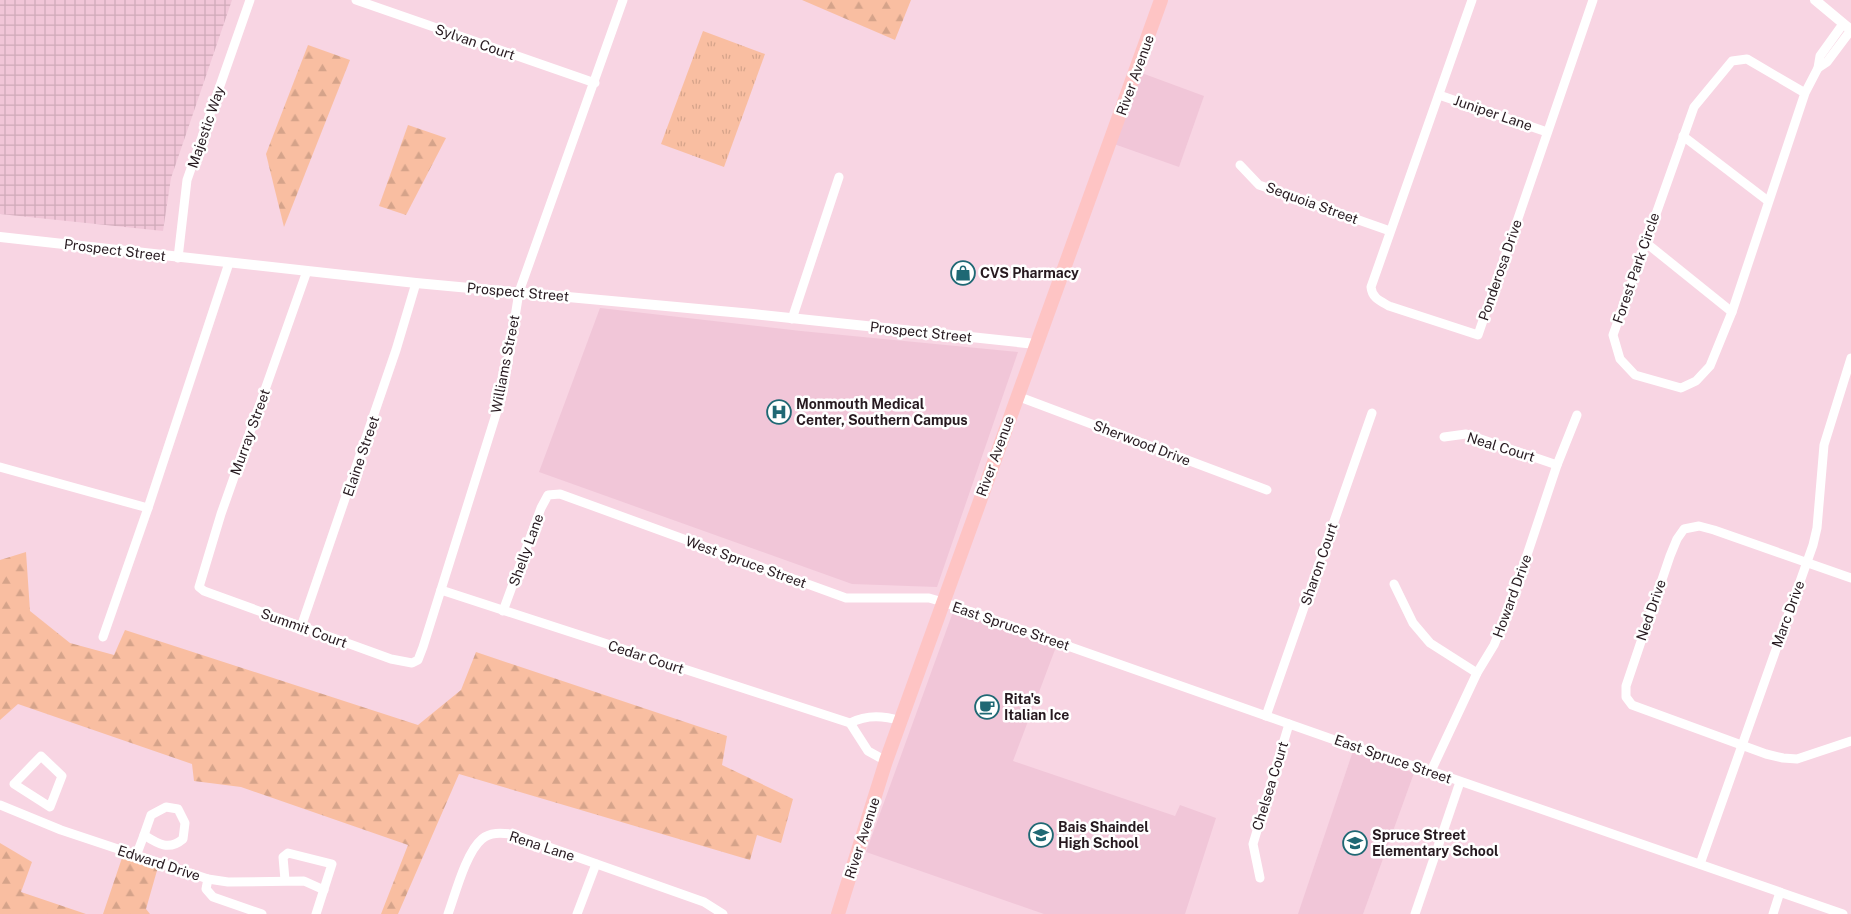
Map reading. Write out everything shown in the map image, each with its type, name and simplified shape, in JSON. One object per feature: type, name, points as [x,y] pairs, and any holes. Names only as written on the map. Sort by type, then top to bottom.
[{"type":"highway","name":"River Avenue","points":[[838,914],[886,761],[1161,0]]},
{"type":"street","name":"Majestic Way","points":[[178,258],[187,180],[250,0]]},
{"type":"street","name":"Sylvan Court","points":[[356,0],[595,83]]},
{"type":"street","name":"Williams Street","points":[[404,662],[418,660],[503,392],[519,292],[623,0]]},
{"type":"street","name":"Ponderosa Drive","points":[[1472,0],[1374,275],[1372,294],[1377,300],[1389,306],[1478,335],[1592,0]]},
{"type":"street","points":[[1815,0],[1848,28]]},
{"type":"street","name":"Forest Park Circle","points":[[1805,93],[1747,60],[1732,61],[1694,107],[1644,242],[1613,335],[1620,359],[1634,375],[1681,388],[1696,381],[1710,366],[1732,312],[1805,93],[1818,68],[1820,56],[1848,28]]},
{"type":"street","name":"Juniper Lane","points":[[1438,94],[1547,132]]},
{"type":"street","points":[[1683,136],[1768,201]]},
{"type":"street","name":"Sequoia Street","points":[[1240,165],[1259,185],[1390,231]]},
{"type":"street","points":[[792,319],[839,177]]},
{"type":"street","name":"Prospect Street","points":[[0,237],[416,283],[1036,344]]},
{"type":"street","points":[[1644,242],[1732,312]]},
{"type":"street","points":[[103,637],[229,263]]},
{"type":"street","name":"Murray Street","points":[[204,591],[199,587],[200,580],[221,514],[308,271]]},
{"type":"street","name":"Elaine Street","points":[[302,627],[393,359],[416,283]]},
{"type":"street","name":"Marc Drive","points":[[1700,864],[1807,562],[1817,528],[1824,445],[1851,358]]},
{"type":"street","name":"Sherwood Drive","points":[[1017,396],[1267,490]]},
{"type":"street","name":"Sharon Court","points":[[1266,716],[1372,413]]},
{"type":"street","name":"Howard Drive","points":[[1431,771],[1477,673],[1494,645],[1510,606],[1557,465],[1577,415]]},
{"type":"street","name":"Neal Court","points":[[1444,437],[1466,434],[1557,465]]},
{"type":"street","points":[[0,467],[148,508]]},
{"type":"street","name":"West Spruce Street","points":[[554,494],[846,598],[929,598],[943,602]]},
{"type":"street","name":"Shelly Lane","points":[[503,611],[541,508],[548,495],[554,494]]},
{"type":"street","name":"Ned Drive","points":[[1741,745],[1651,713],[1632,705],[1626,697],[1626,686],[1631,668],[1670,556],[1677,539],[1684,529],[1699,526],[1807,562]]},
{"type":"street","points":[[1807,562],[1851,578]]},
{"type":"street","points":[[1394,584],[1413,623],[1430,643],[1477,673]]},
{"type":"street","name":"Cedar Court","points":[[441,590],[850,723]]},
{"type":"street","name":"Summit Court","points":[[204,591],[404,662]]},
{"type":"street","name":"East Spruce Street","points":[[943,602],[1289,724],[1431,771],[1843,914]]},
{"type":"street","points":[[886,761],[868,751],[858,739],[850,723],[858,719],[882,716],[902,721]]},
{"type":"street","name":"Chelsea Court","points":[[1260,878],[1253,844],[1257,823],[1289,724]]},
{"type":"street","points":[[1741,745],[1766,754],[1797,760],[1851,741]]},
{"type":"street","points":[[44,823],[50,808],[62,776],[40,756],[14,784],[50,808]]},
{"type":"street","points":[[1415,914],[1460,782]]},
{"type":"street","name":"Edward Drive","points":[[0,805],[136,856],[208,879],[228,882],[304,881],[324,890]]},
{"type":"street","points":[[136,856],[151,815],[166,807],[178,809],[183,817],[185,831],[182,839],[177,844],[161,846],[144,835]]},
{"type":"street","name":"Rena Lane","points":[[448,914],[473,850],[482,838],[496,833],[512,834],[704,902],[723,914]]},
{"type":"street","points":[[285,880],[283,857],[288,853],[332,864],[316,914]]},
{"type":"street","points":[[577,914],[596,864]]},
{"type":"street","points":[[208,879],[207,893],[213,897],[262,914]]},
{"type":"street","points":[[1773,914],[1780,892]]},
{"type":"shaded area","points":[[0,0],[232,0],[171,178],[163,231],[0,214]]},
{"type":"shaded area","points":[[1139,72],[1204,96],[1179,167],[1114,144]]},
{"type":"shaded area","name":"Monmouth Medical Center, Southern Campus","points":[[600,308],[801,331],[1018,352],[937,587],[852,584],[539,472]]},
{"type":"shaded area","name":"Bais Shaindel High School","points":[[953,612],[1056,647],[1013,761],[1175,816],[1180,805],[1216,818],[1185,914],[1044,914],[866,852]]},
{"type":"shaded area","name":"Spruce Street Elementary School","points":[[1353,751],[1414,773],[1363,914],[1298,914]]},
{"type":"green space","points":[[802,0],[911,0],[895,40]]},
{"type":"green space","points":[[703,31],[765,54],[724,167],[661,144]]},
{"type":"green space","points":[[308,45],[350,60],[284,227],[266,154]]},
{"type":"green space","points":[[408,125],[446,138],[406,215],[379,206]]},
{"type":"green space","points":[[26,552],[30,611],[70,643],[114,655],[125,630],[418,725],[461,690],[476,652],[727,736],[722,765],[793,799],[781,843],[757,835],[750,860],[459,774],[398,914],[381,914],[408,845],[241,787],[194,781],[192,764],[18,704],[0,720],[0,560]]},
{"type":"green space","points":[[0,843],[32,862],[21,892],[86,914],[0,914]]},
{"type":"green space","points":[[125,849],[160,860],[146,909],[150,914],[103,914]]},
{"type":"place","name":"CVS Pharmacy","points":[[963,273]]},
{"type":"place","name":"Monmouth Medical Center, Southern Campus","points":[[779,412]]},
{"type":"place","name":"Rita's Italian Ice","points":[[987,707]]},
{"type":"place","name":"Bais Shaindel High School","points":[[1041,835]]},
{"type":"place","name":"Spruce Street Elementary School","points":[[1355,843]]}]
